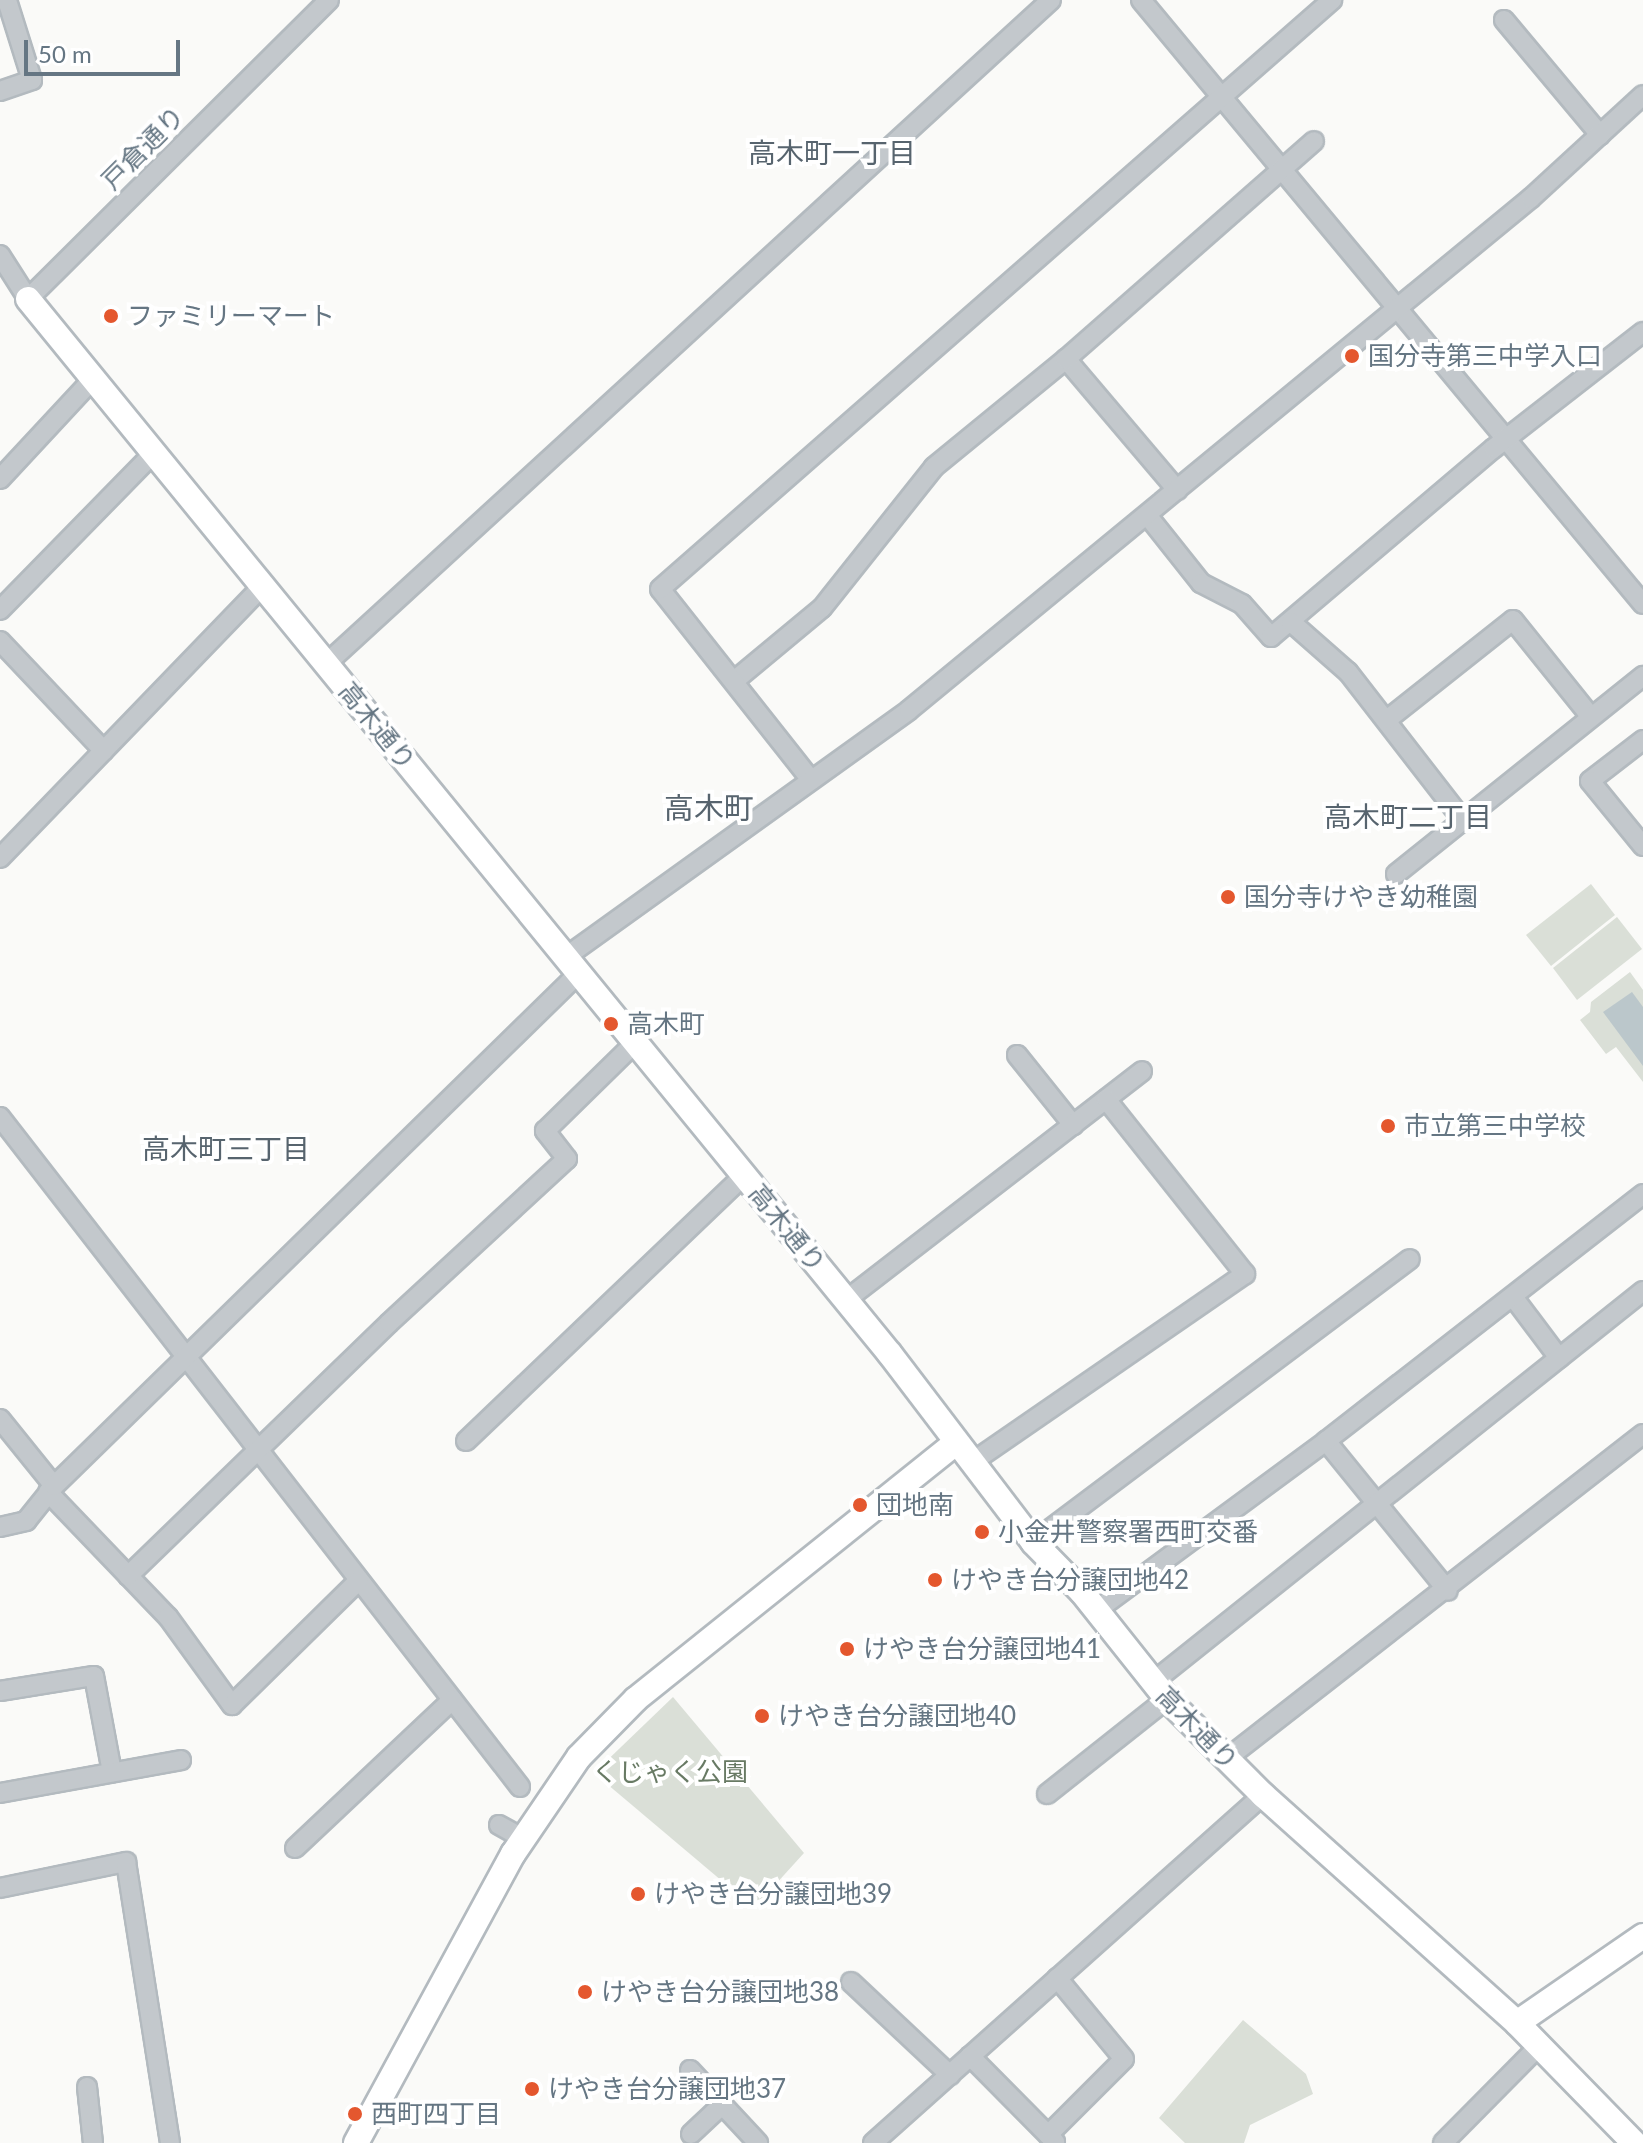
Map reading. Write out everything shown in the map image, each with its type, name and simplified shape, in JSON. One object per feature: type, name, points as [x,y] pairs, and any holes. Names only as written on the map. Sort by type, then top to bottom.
[{"type":"street","points":[[0,91],[32,80],[7,0]]},
{"type":"street","name":"戸倉通り","points":[[28,299],[329,0]]},
{"type":"street","points":[[326,664],[1051,0]]},
{"type":"street","points":[[1141,0],[1283,167],[1505,443],[1643,604]]},
{"type":"street","points":[[811,780],[660,589],[1332,0]]},
{"type":"street","points":[[1504,20],[1518,50],[1600,135]]},
{"type":"street","points":[[0,1527],[26,1521],[51,1489],[186,1357],[574,964],[811,780],[909,710],[1147,515],[1394,306],[1531,198],[1643,95]]},
{"type":"street","points":[[734,681],[822,608],[934,467],[1066,359],[1314,141]]},
{"type":"street","name":"高木通り","points":[[0,255],[28,299],[846,1300],[945,1423],[956,1443],[1033,1542],[1097,1610],[1160,1690],[1225,1760],[1517,2023],[1634,2143]]},
{"type":"street","points":[[1147,515],[1201,583],[1242,604],[1271,637],[1643,332]]},
{"type":"street","points":[[1066,359],[1177,490]]},
{"type":"street","points":[[0,479],[93,379]]},
{"type":"street","points":[[0,610],[154,453]]},
{"type":"street","points":[[0,858],[263,586]]},
{"type":"street","points":[[1388,719],[1513,620],[1591,717]]},
{"type":"street","points":[[1291,622],[1348,672],[1388,719],[1462,819]]},
{"type":"street","points":[[0,641],[104,751]]},
{"type":"street","points":[[1396,874],[1643,676]]},
{"type":"street","points":[[1643,740],[1590,781],[1643,846]]},
{"type":"street","points":[[128,1576],[567,1159],[545,1131],[635,1043]]},
{"type":"street","points":[[1017,1055],[1073,1125]]},
{"type":"street","points":[[846,1300],[1142,1071]]},
{"type":"street","points":[[971,1463],[1245,1274],[1106,1099]]},
{"type":"street","points":[[0,1117],[520,1787]]},
{"type":"street","points":[[466,1441],[744,1175]]},
{"type":"street","points":[[1097,1610],[1514,1298],[1643,1194]]},
{"type":"street","points":[[1033,1542],[1410,1259]]},
{"type":"street","points":[[1047,1794],[1160,1690],[1375,1508],[1643,1291]]},
{"type":"street","points":[[1514,1298],[1559,1358]]},
{"type":"street","points":[[0,1419],[51,1489],[168,1617],[232,1705],[359,1580]]},
{"type":"street","points":[[1225,1760],[1448,1591],[1643,1434]]},
{"type":"street","points":[[1326,1441],[1375,1508],[1448,1591]]},
{"type":"street","points":[[356,2143],[522,1838],[579,1757],[636,1699],[956,1443]]},
{"type":"street","points":[[0,1691],[94,1676],[112,1772]]},
{"type":"street","points":[[295,1848],[452,1700]]},
{"type":"street","points":[[0,1793],[181,1760]]},
{"type":"street","points":[[873,2143],[1263,1795]]},
{"type":"street","points":[[499,1825],[522,1838]]},
{"type":"street","points":[[0,1888],[126,1862],[170,2143]]},
{"type":"street","points":[[1517,2023],[1643,1936]]},
{"type":"street","points":[[970,2056],[1052,2139],[1124,2059],[1057,1978]]},
{"type":"street","points":[[851,1982],[950,2075]]},
{"type":"street","points":[[1443,2143],[1540,2045]]},
{"type":"street","points":[[690,2070],[758,2143]]},
{"type":"street","points":[[87,2087],[93,2143]]},
{"type":"street","points":[[691,2134],[722,2105]]},
{"type":"green space","points":[[1591,884],[1615,915],[1551,966],[1526,935]]},
{"type":"green space","points":[[1617,917],[1642,949],[1577,1000],[1553,968]]},
{"type":"green space","points":[[1630,972],[1643,990],[1643,1082],[1616,1047],[1606,1054],[1580,1020],[1590,1012],[1591,1002]]},
{"type":"green space","name":"くじゃく公園","points":[[673,1697],[804,1853],[754,1908],[594,1773]]},
{"type":"green space","points":[[1243,2020],[1306,2074],[1313,2094],[1250,2125],[1244,2143],[1185,2143],[1159,2118]]},
{"type":"shaded area","points":[[1632,992],[1643,1007],[1643,1066],[1603,1012]]},
{"type":"place","name":"ファミリーマート","points":[[111,316]]},
{"type":"place","name":"国分寺第三中学入口","points":[[1352,356]]},
{"type":"place","name":"国分寺けやき幼稚園","points":[[1228,897]]},
{"type":"place","name":"高木町","points":[[611,1024]]},
{"type":"place","name":"市立第三中学校","points":[[1388,1126]]},
{"type":"place","name":"団地南","points":[[860,1505]]},
{"type":"place","name":"小金井警察署西町交番","points":[[982,1532]]},
{"type":"place","name":"けやき台分譲団地42","points":[[935,1580]]},
{"type":"place","name":"けやき台分譲団地41","points":[[847,1649]]},
{"type":"place","name":"けやき台分譲団地40","points":[[762,1716]]},
{"type":"place","name":"けやき台分譲団地39","points":[[638,1894]]},
{"type":"place","name":"けやき台分譲団地38","points":[[585,1992]]},
{"type":"place","name":"けやき台分譲団地37","points":[[532,2089]]},
{"type":"place","name":"西町四丁目","points":[[355,2114]]},
{"type":"district","name":"高木町一丁目","points":[[832,152]]},
{"type":"district","name":"高木町","points":[[709,807]]},
{"type":"district","name":"高木町二丁目","points":[[1408,816]]},
{"type":"district","name":"高木町三丁目","points":[[226,1148]]}]
